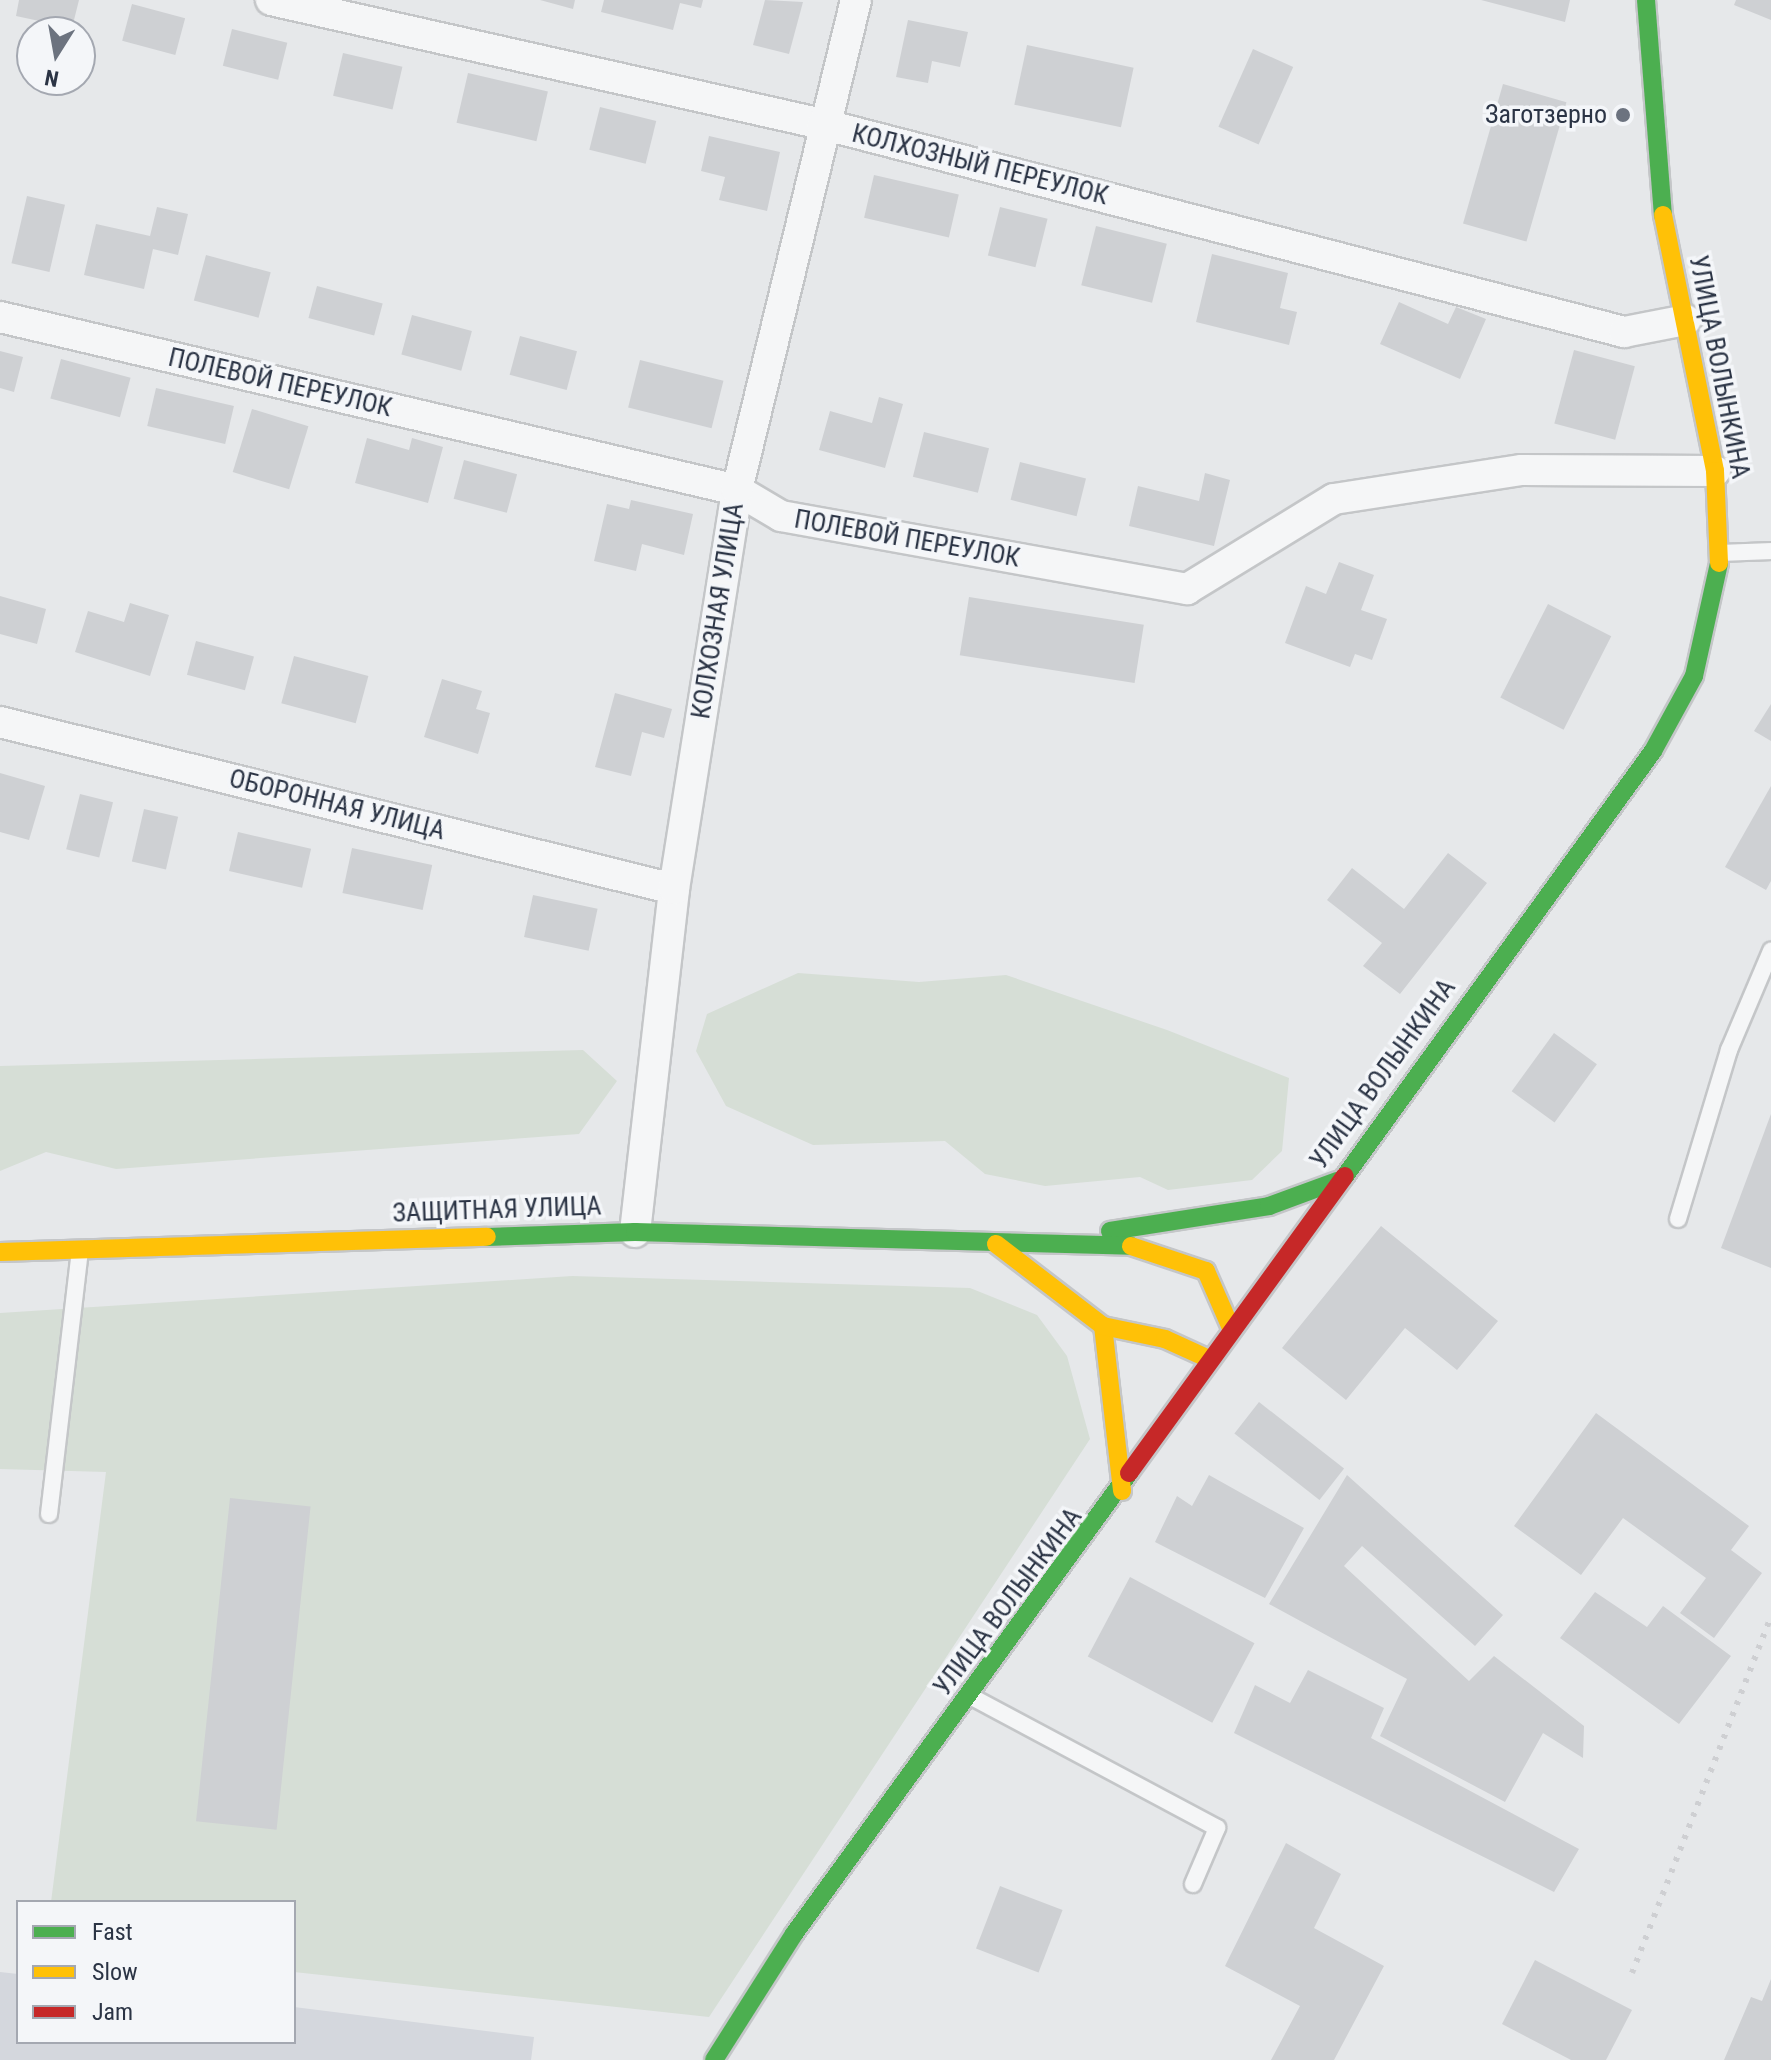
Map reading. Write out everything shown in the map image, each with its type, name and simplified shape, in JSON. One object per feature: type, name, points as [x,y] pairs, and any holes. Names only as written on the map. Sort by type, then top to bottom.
[{"type":"street","name":"КОЛХОЗНЫЙ ПЕРЕУЛОК","points":[[271,0],[822,124],[1624,332],[1686,320]]},
{"type":"street","name":"КОЛХОЗНАЯ УЛИЦА","points":[[635,1232],[674,889],[737,490],[822,124],[856,0]]},
{"type":"street","name":"УЛИЦА ВОЛЫНКИНА","points":[[714,2060],[794,1934],[1122,1491],[1231,1328],[1653,751],[1694,676],[1721,553],[1715,471],[1663,216],[1646,0]]},
{"type":"street","name":"ПОЛЕВОЙ ПЕРЕУЛОК","points":[[0,317],[737,490],[781,516],[1187,589],[1334,499],[1522,470],[1715,471]]},
{"type":"street","name":"ОБОРОННАЯ УЛИЦА","points":[[0,722],[674,889]]},
{"type":"street","points":[[996,1244],[1269,1206],[1337,1181]]},
{"type":"street","name":"ЗАЩИТНАЯ УЛИЦА","points":[[0,1252],[635,1232],[838,1233],[996,1244]]},
{"type":"street","points":[[996,1244],[1103,1326],[1165,1339],[1209,1359]]},
{"type":"street","points":[[996,1244],[1148,1247],[1206,1271],[1231,1328]]},
{"type":"street","points":[[1103,1326],[1122,1491]]},
{"type":"lane","points":[[1721,553],[1771,551]]},
{"type":"lane","points":[[1678,1219],[1729,1050],[1771,951]]},
{"type":"lane","points":[[49,1514],[80,1249]]},
{"type":"lane","points":[[970,1696],[1217,1828],[1193,1884]]},
{"type":"shaded area","points":[[798,973],[919,982],[1006,975],[1167,1030],[1289,1078],[1282,1151],[1252,1180],[1168,1190],[1140,1177],[1045,1186],[985,1174],[945,1141],[813,1145],[726,1106],[696,1051],[707,1014]]},
{"type":"shaded area","points":[[583,1050],[617,1081],[579,1134],[116,1169],[46,1152],[0,1171],[0,1066]]},
{"type":"shaded area","points":[[572,1276],[970,1288],[1037,1315],[1067,1356],[1090,1439],[709,2017],[296,1972],[296,1900],[51,1900],[106,1472],[0,1469],[0,1313]]},
{"type":"shaded area","points":[[0,1972],[16,1974],[16,2044],[296,2044],[296,2007],[534,2037],[531,2060],[0,2060]]},
{"type":"building","points":[[19,0],[79,0],[75,16],[16,16]]},
{"type":"building","points":[[540,0],[575,0],[573,9]]},
{"type":"building","points":[[604,0],[703,0],[701,8],[680,3],[673,30],[601,12]]},
{"type":"building","points":[[765,0],[803,2],[789,54],[753,45]]},
{"type":"building","points":[[1481,0],[1570,0],[1565,22]]},
{"type":"building","points":[[1736,0],[1771,0],[1771,20],[1734,5]]},
{"type":"building","points":[[132,4],[185,18],[175,55],[122,41]]},
{"type":"building","points":[[908,20],[968,32],[960,67],[932,61],[928,83],[896,77]]},
{"type":"building","points":[[232,29],[287,43],[278,80],[223,66]]},
{"type":"building","points":[[1027,45],[1134,68],[1121,127],[1014,105]]},
{"type":"building","points":[[1253,49],[1293,67],[1259,145],[1218,127]]},
{"type":"building","points":[[343,53],[402,67],[393,110],[333,96]]},
{"type":"building","points":[[468,73],[548,91],[536,141],[457,123]]},
{"type":"building","points":[[1503,84],[1566,102],[1526,242],[1463,223]]},
{"type":"building","points":[[600,107],[656,121],[646,164],[589,150]]},
{"type":"building","points":[[709,136],[780,152],[767,211],[719,200],[725,177],[701,171]]},
{"type":"building","points":[[874,175],[959,195],[949,237],[864,218]]},
{"type":"building","points":[[27,196],[65,205],[49,272],[11,263]]},
{"type":"building","points":[[157,207],[188,214],[178,255],[153,249],[144,289],[84,275],[96,224],[150,236]]},
{"type":"building","points":[[1000,207],[1048,219],[1035,267],[988,256]]},
{"type":"building","points":[[1096,226],[1167,244],[1152,303],[1081,285]]},
{"type":"building","points":[[1212,254],[1288,273],[1280,308],[1297,312],[1289,345],[1196,322]]},
{"type":"building","points":[[206,255],[271,272],[259,318],[194,300]]},
{"type":"building","points":[[317,286],[383,304],[374,335],[308,318]]},
{"type":"building","points":[[1399,302],[1448,324],[1456,307],[1486,319],[1460,379],[1380,344]]},
{"type":"building","points":[[412,315],[472,331],[461,371],[401,355]]},
{"type":"building","points":[[520,336],[577,351],[567,390],[510,375]]},
{"type":"building","points":[[1574,350],[1635,366],[1615,440],[1554,423]]},
{"type":"building","points":[[0,351],[23,357],[14,392],[0,388]]},
{"type":"building","points":[[61,359],[131,378],[120,417],[50,399]]},
{"type":"building","points":[[640,360],[723,381],[712,428],[628,408]]},
{"type":"building","points":[[156,388],[234,406],[225,444],[147,426]]},
{"type":"building","points":[[879,397],[903,404],[885,468],[819,450],[830,411],[872,423]]},
{"type":"building","points":[[252,409],[308,426],[289,489],[233,472]]},
{"type":"building","points":[[924,432],[989,448],[978,493],[913,477]]},
{"type":"building","points":[[367,438],[409,450],[412,438],[443,447],[428,503],[355,483]]},
{"type":"building","points":[[464,460],[517,474],[507,513],[454,499]]},
{"type":"building","points":[[1020,462],[1086,478],[1077,516],[1011,500]]},
{"type":"building","points":[[1205,473],[1230,480],[1214,546],[1129,526],[1138,486],[1199,501]]},
{"type":"building","points":[[631,500],[693,514],[684,555],[642,544],[636,571],[594,561],[607,504],[629,509]]},
{"type":"building","points":[[1339,562],[1374,575],[1361,610],[1387,619],[1372,660],[1355,654],[1350,667],[1285,643],[1306,586],[1326,594]]},
{"type":"building","points":[[0,596],[46,609],[37,644],[0,634]]},
{"type":"building","points":[[969,597],[1144,625],[1135,683],[960,655]]},
{"type":"building","points":[[130,603],[169,615],[150,676],[75,652],[88,611],[124,622]]},
{"type":"building","points":[[1548,604],[1611,636],[1564,730],[1500,698]]},
{"type":"building","points":[[196,641],[254,657],[245,690],[187,675]]},
{"type":"building","points":[[294,656],[368,676],[356,723],[281,703]]},
{"type":"building","points":[[442,679],[482,691],[476,709],[490,713],[478,754],[424,737]]},
{"type":"building","points":[[615,693],[672,709],[664,738],[642,732],[631,776],[595,767]]},
{"type":"building","points":[[1771,704],[1771,741],[1754,731]]},
{"type":"building","points":[[0,773],[45,786],[29,840],[0,832]]},
{"type":"building","points":[[1771,786],[1771,881],[1766,890],[1725,867]]},
{"type":"building","points":[[80,794],[113,802],[99,858],[66,849]]},
{"type":"building","points":[[144,809],[178,817],[166,869],[132,862]]},
{"type":"building","points":[[238,832],[311,849],[302,888],[229,871]]},
{"type":"building","points":[[352,848],[432,865],[423,910],[342,893]]},
{"type":"building","points":[[1448,853],[1487,883],[1400,994],[1363,966],[1382,943],[1327,900],[1352,868],[1404,909]]},
{"type":"building","points":[[533,895],[598,909],[589,951],[524,937]]},
{"type":"building","points":[[1554,1033],[1597,1064],[1555,1122],[1512,1091]]},
{"type":"building","points":[[1771,1114],[1771,1268],[1721,1248]]},
{"type":"building","points":[[1381,1226],[1498,1321],[1457,1370],[1405,1328],[1346,1400],[1282,1348]]},
{"type":"building","points":[[1259,1402],[1344,1468],[1319,1500],[1234,1434]]},
{"type":"building","points":[[1596,1413],[1749,1526],[1731,1550],[1762,1573],[1714,1638],[1680,1613],[1706,1578],[1623,1518],[1581,1575],[1514,1526]]},
{"type":"building","points":[[1209,1475],[1304,1528],[1265,1598],[1155,1542],[1177,1496],[1192,1506]]},
{"type":"building","points":[[1347,1475],[1503,1615],[1475,1646],[1362,1546],[1344,1566],[1469,1681],[1494,1656],[1584,1726],[1583,1758],[1543,1733],[1505,1802],[1380,1736],[1407,1679],[1269,1604]]},
{"type":"building","points":[[230,1498],[311,1506],[277,1830],[196,1821]]},
{"type":"building","points":[[1130,1577],[1254,1643],[1212,1723],[1088,1656]]},
{"type":"building","points":[[1595,1592],[1647,1627],[1663,1606],[1731,1656],[1679,1724],[1560,1638]]},
{"type":"building","points":[[1308,1670],[1384,1708],[1371,1738],[1579,1849],[1554,1892],[1234,1733],[1255,1685],[1290,1703]]},
{"type":"building","points":[[1286,1843],[1341,1874],[1314,1928],[1384,1966],[1334,2060],[1271,2060],[1300,2006],[1225,1966]]},
{"type":"building","points":[[1000,1886],[1063,1910],[1039,1973],[976,1949]]},
{"type":"building","points":[[1535,1960],[1632,2010],[1606,2060],[1571,2060],[1502,2024]]},
{"type":"building","points":[[1771,1979],[1771,2060],[1724,2060],[1751,1997],[1762,2001]]},
{"type":"railway","points":[[1632,1973],[1771,1616]]},
{"type":"traffic: fast","points":[[1646,0],[1663,215]]},
{"type":"traffic: fast","points":[[1345,1176],[1653,751],[1694,676],[1719,563]]},
{"type":"traffic: fast","points":[[1110,1231],[1269,1206],[1337,1181]]},
{"type":"traffic: fast","points":[[487,1237],[635,1232],[1131,1246]]},
{"type":"traffic: fast","points":[[714,2060],[794,1934],[1129,1473]]},
{"type":"traffic: slow","points":[[1663,215],[1715,471],[1719,563]]},
{"type":"traffic: slow","points":[[0,1252],[487,1237]]},
{"type":"traffic: slow","points":[[996,1244],[1103,1326],[1122,1491]]},
{"type":"traffic: slow","points":[[1131,1246],[1206,1271],[1231,1328]]},
{"type":"traffic: slow","points":[[1103,1326],[1165,1339],[1209,1359]]},
{"type":"traffic: jam","points":[[1129,1473],[1345,1176]]},
{"type":"place","name":"Заготзерно","points":[[1623,115]]}]
